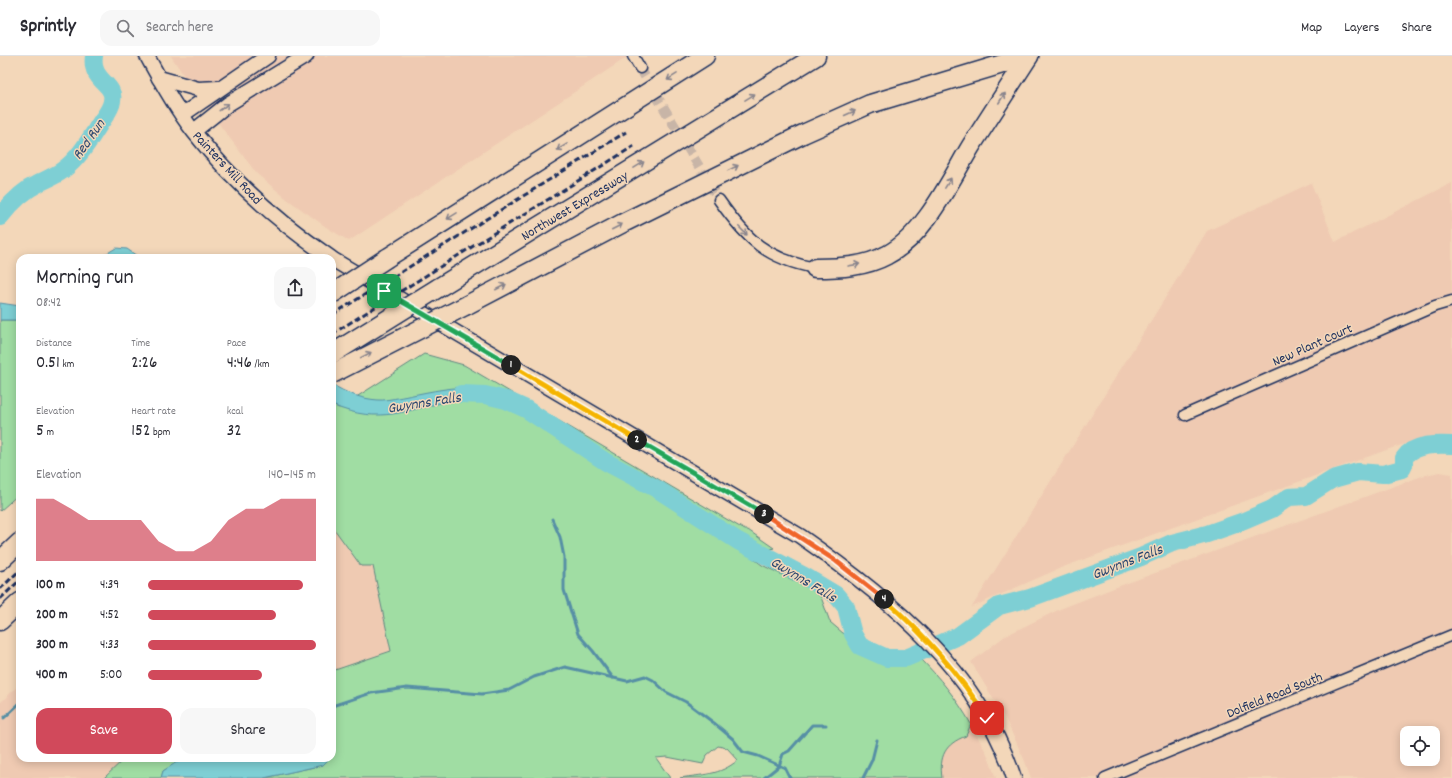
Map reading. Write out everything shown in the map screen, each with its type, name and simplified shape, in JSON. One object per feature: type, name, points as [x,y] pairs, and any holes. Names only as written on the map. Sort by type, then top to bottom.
[{"type":"highway","points":[[336,291],[705,56]]},
{"type":"highway","name":"Northwest Expressway","points":[[336,352],[816,56]]},
{"type":"highway","points":[[336,372],[623,223],[802,134],[870,104],[1029,56]]},
{"type":"highway","points":[[815,268],[840,268],[876,260],[887,255],[912,235],[938,200],[1029,56]]},
{"type":"highway","points":[[0,561],[16,546]]},
{"type":"highway","points":[[0,621],[16,606]]},
{"type":"main road","name":"Painters Mill Road","points":[[148,56],[159,78],[182,115],[194,132],[222,164],[251,193],[295,232],[326,254]]},
{"type":"main road","points":[[182,115],[268,56]]},
{"type":"main road","points":[[194,132],[228,104],[306,56]]},
{"type":"main road","points":[[159,78],[185,87],[204,90],[221,88]]},
{"type":"main road","name":"Painters Mill Road","points":[[336,260],[800,536],[872,588],[918,630],[948,662],[970,690],[987,718],[1014,778]]},
{"type":"street","points":[[633,56],[640,68]]},
{"type":"street","points":[[719,200],[742,230],[768,253],[797,264],[815,268]]},
{"type":"street","name":"New Plant Court","points":[[1184,415],[1429,309],[1452,301]]},
{"type":"street","name":"Dolfield Road South","points":[[1105,778],[1452,635]]},
{"type":"shaded area","points":[[171,56],[629,56],[349,241],[326,227],[287,199],[257,174],[194,91]]},
{"type":"shaded area","points":[[1311,183],[1335,242],[1452,183],[1452,438],[1439,437],[1418,440],[1392,448],[1063,567],[972,607],[1207,231]]},
{"type":"shaded area","points":[[1440,472],[1452,474],[1452,778],[1031,778],[1005,718],[971,662],[1005,636],[1060,609],[1425,475]]},
{"type":"shaded area","points":[[336,532],[361,566],[373,566],[391,651],[336,670]]},
{"type":"shaded area","points":[[16,688],[16,762],[121,762],[104,778],[0,778],[0,703]]},
{"type":"shaded area","points":[[968,719],[987,754],[996,778],[916,778]]},
{"type":"green space","points":[[0,320],[16,320],[16,497],[0,511]]},
{"type":"green space","points":[[424,354],[464,365],[745,530],[748,530],[774,548],[750,556],[762,565],[811,589],[821,597],[830,622],[871,657],[883,663],[919,657],[934,672],[960,706],[971,724],[966,736],[953,743],[945,752],[941,770],[942,778],[680,778],[717,772],[738,760],[727,748],[718,746],[707,755],[703,764],[667,757],[656,758],[670,778],[264,778],[323,765],[326,762],[336,762],[336,670],[391,651],[373,566],[361,566],[336,532],[336,407],[339,408]]},
{"type":"green space","points":[[121,762],[179,762],[163,771],[161,778],[104,778]]},
{"type":"water","points":[[116,248],[127,249],[134,254],[106,254]]},
{"type":"water","points":[[0,303],[16,305],[16,320],[0,320]]},
{"type":"water","name":"Gwynns Falls","points":[[336,386],[354,395],[378,400],[388,400],[451,388],[478,390],[485,395],[475,399],[459,399],[394,414],[365,414],[336,406]]},
{"type":"water","points":[[177,762],[326,762],[323,765],[264,778],[161,778],[163,771]]},
{"type":"waterway","name":"Red Run","points":[[0,217],[23,193],[33,186],[54,176],[69,165],[79,155],[109,111],[112,95],[96,71],[94,56]]},
{"type":"waterway","name":"Gwynns Falls","points":[[461,394],[485,395],[506,400],[526,409],[606,462],[657,489],[738,541],[806,577],[836,595],[846,607],[853,634],[860,646],[887,658],[906,658],[958,636],[999,606],[1030,598],[1141,557],[1172,543],[1207,534],[1244,521],[1272,509],[1289,497],[1306,496],[1333,479],[1358,472],[1383,474],[1402,469],[1404,465],[1404,458],[1408,453],[1419,447],[1432,445],[1452,445]]},
{"type":"waterway","points":[[552,519],[560,537],[564,557],[564,590],[578,634],[613,678]]},
{"type":"waterway","points":[[336,705],[371,693],[407,688],[482,694],[509,690],[534,677],[565,667],[627,681],[645,676],[653,680],[666,692],[686,702],[714,723],[733,739],[743,752],[758,756],[785,768],[790,778]]},
{"type":"waterway","points":[[4,718],[16,707]]},
{"type":"waterway","points":[[764,778],[779,766],[783,754],[789,751],[812,725],[826,725]]},
{"type":"waterway","points":[[863,778],[872,760],[877,740]]},
{"type":"tunnel","points":[[640,68],[719,200]]},
{"type":"railway","points":[[336,313],[626,132]]},
{"type":"railway","points":[[336,332],[634,146]]},
{"type":"railway","points":[[0,589],[16,574]]},
{"type":"railway","points":[[0,599],[16,584]]},
{"type":"route","points":[[384,291],[766,515],[836,561],[872,588],[918,630],[948,662],[970,690],[987,718]]}]
